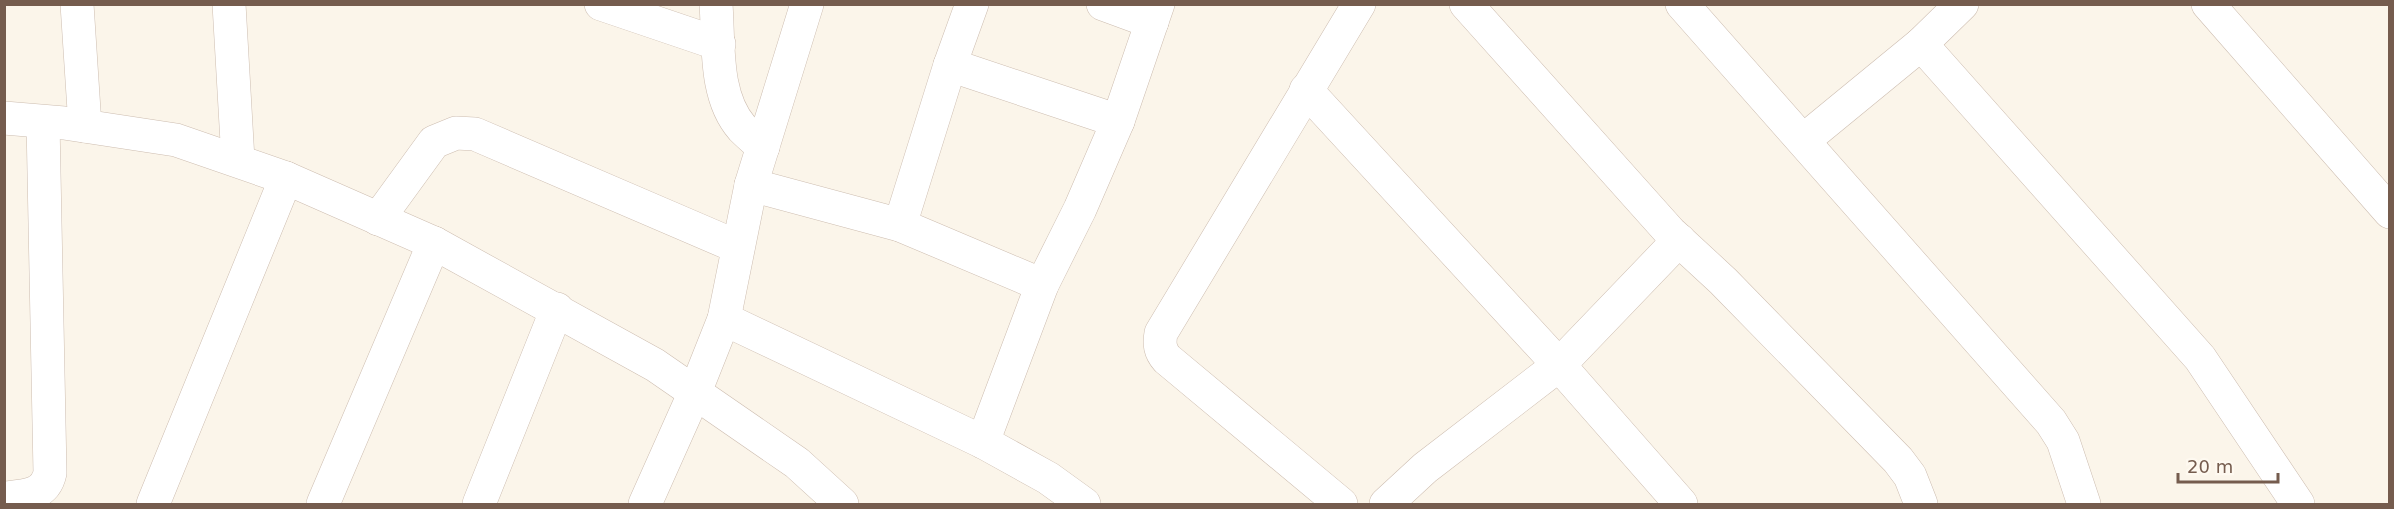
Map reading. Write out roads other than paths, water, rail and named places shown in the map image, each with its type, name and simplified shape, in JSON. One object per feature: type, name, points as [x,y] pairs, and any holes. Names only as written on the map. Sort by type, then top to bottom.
[{"type":"street","points":[[77,4],[85,126]]},
{"type":"street","points":[[229,4],[238,160]]},
{"type":"street","points":[[601,4],[719,44]]},
{"type":"street","points":[[716,4],[721,76],[729,105],[741,127],[763,147]]},
{"type":"street","points":[[645,504],[695,392],[724,319],[752,185],[807,4]]},
{"type":"street","points":[[900,225],[950,65],[972,4]]},
{"type":"street","points":[[982,442],[1042,285],[1080,210],[1118,121],[1155,13],[1103,4]]},
{"type":"street","points":[[1341,504],[1167,359],[1160,348],[1161,333],[1359,4]]},
{"type":"street","points":[[1466,4],[1679,240],[1723,281],[1898,460],[1910,476],[1921,504]]},
{"type":"street","points":[[1682,4],[2051,422],[2063,441],[2084,504]]},
{"type":"street","points":[[1804,140],[1921,44],[1962,4]]},
{"type":"street","points":[[2208,4],[2390,212]]},
{"type":"street","points":[[1921,44],[2200,358],[2298,504]]},
{"type":"street","points":[[950,65],[1118,121]]},
{"type":"street","points":[[1306,90],[1559,365],[1681,504]]},
{"type":"street","points":[[4,118],[85,126],[176,140],[286,178],[434,243],[655,365],[797,463],[842,504]]},
{"type":"street","points":[[4,498],[33,494],[48,483],[50,473],[43,122]]},
{"type":"street","points":[[378,219],[434,142],[448,134],[464,133],[475,134],[738,248]]},
{"type":"street","points":[[153,504],[286,178]]},
{"type":"street","points":[[752,185],[900,225],[1042,285]]},
{"type":"street","points":[[1386,504],[1425,468],[1559,365],[1679,240]]},
{"type":"street","points":[[323,504],[434,243]]},
{"type":"street","points":[[479,504],[557,309]]},
{"type":"street","points":[[724,319],[982,442],[1048,478],[1084,504]]}]
